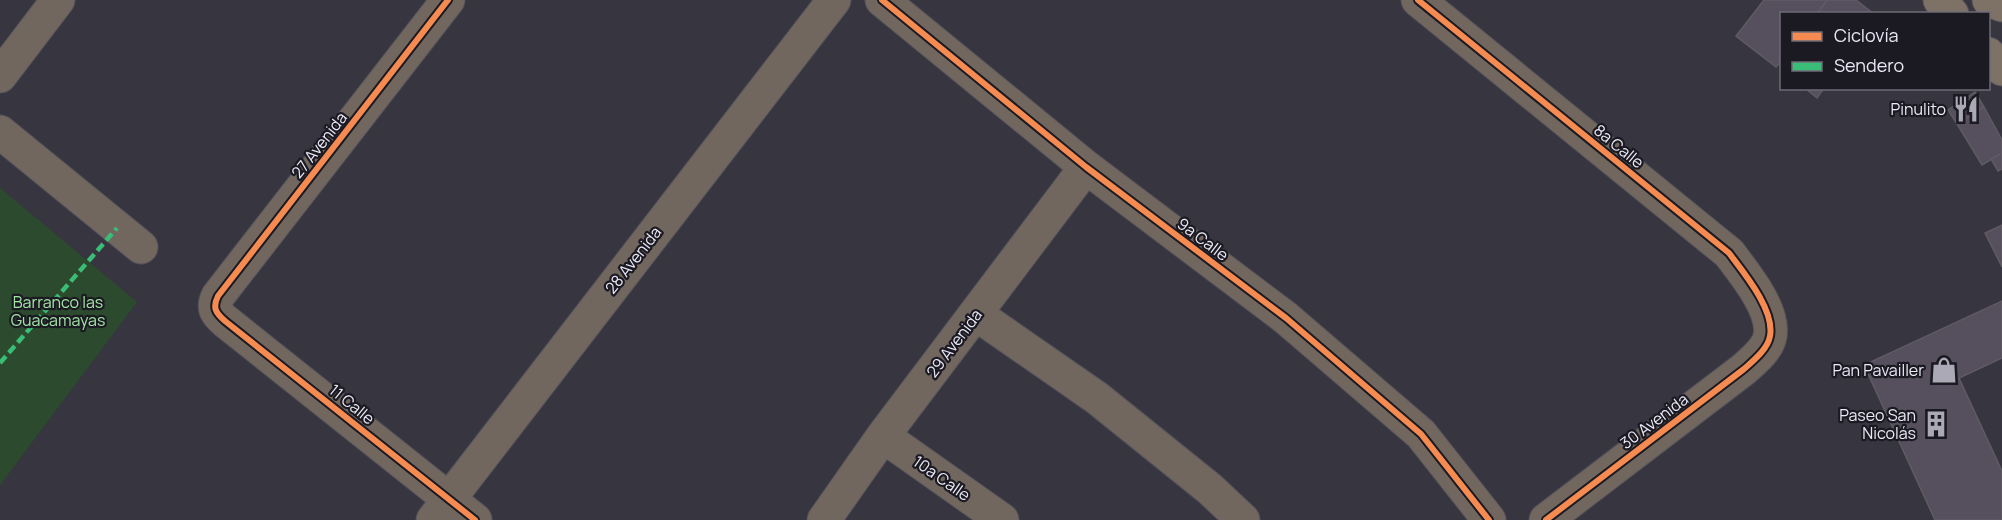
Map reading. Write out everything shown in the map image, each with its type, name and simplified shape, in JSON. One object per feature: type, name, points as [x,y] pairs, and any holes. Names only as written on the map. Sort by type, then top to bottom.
[{"type":"main road","points":[[1940,0],[1950,12]]},
{"type":"main road","points":[[1989,0],[2002,5]]},
{"type":"main road","points":[[1990,55],[2002,69]]},
{"type":"street","points":[[0,76],[58,0]]},
{"type":"street","name":"27 Avenida","points":[[214,307],[218,296],[448,0]]},
{"type":"street","name":"28 Avenida","points":[[441,510],[834,0]]},
{"type":"street","name":"9a Calle","points":[[882,0],[1086,167],[1286,318],[1421,434],[1489,520]]},
{"type":"street","name":"8a Calle","points":[[1418,0],[1729,253],[1754,287],[1765,308],[1770,336]]},
{"type":"street","points":[[0,132],[141,247]]},
{"type":"street","name":"29 Avenida","points":[[824,520],[883,436],[1086,167]]},
{"type":"street","name":"11 Calle","points":[[214,307],[218,315],[441,510],[475,520]]},
{"type":"street","points":[[976,314],[1097,398],[1210,489],[1243,520]]},
{"type":"street","name":"30 Avenida","points":[[1546,520],[1744,369],[1764,348],[1770,336]]},
{"type":"street","name":"10a Calle","points":[[883,436],[1002,520]]},
{"type":"green space","name":"Barranco las Guacamayas","points":[[0,188],[137,302],[0,485]]},
{"type":"building","points":[[1764,0],[1827,0],[1818,12],[1780,12],[1780,62],[1776,67],[1736,36]]},
{"type":"building","points":[[1827,0],[1856,0],[1871,12],[1818,12]]},
{"type":"building","points":[[1807,90],[1823,90],[1817,98]]},
{"type":"building","name":"Pinulito","points":[[1975,92],[1984,107],[1957,124],[1948,110]]},
{"type":"building","points":[[1984,107],[2002,140],[2002,153],[1982,165],[1957,124]]},
{"type":"building","points":[[2002,153],[2002,169],[1998,171],[1991,159]]},
{"type":"building","points":[[2002,225],[2002,267],[1985,233]]},
{"type":"building","name":"Paseo San Nicolás","points":[[2002,301],[2002,358],[1959,378],[2002,471],[2002,520],[1935,520],[1864,365]]},
{"type":"marked path","points":[[0,363],[117,228]]},
{"type":"cycle path","points":[[448,0],[218,296],[215,307],[217,313],[225,321],[475,520]]},
{"type":"cycle path","points":[[882,0],[1086,167],[1286,318],[1421,434],[1489,520]]},
{"type":"cycle path","points":[[1418,0],[1729,253],[1757,292],[1768,315],[1769,341],[1752,362],[1546,520]]},
{"type":"place","name":"Pinulito","points":[[1966,109]]},
{"type":"place","name":"Pan Pavailler","points":[[1944,370]]},
{"type":"place","name":"Paseo San Nicolás","points":[[1936,424]]}]
